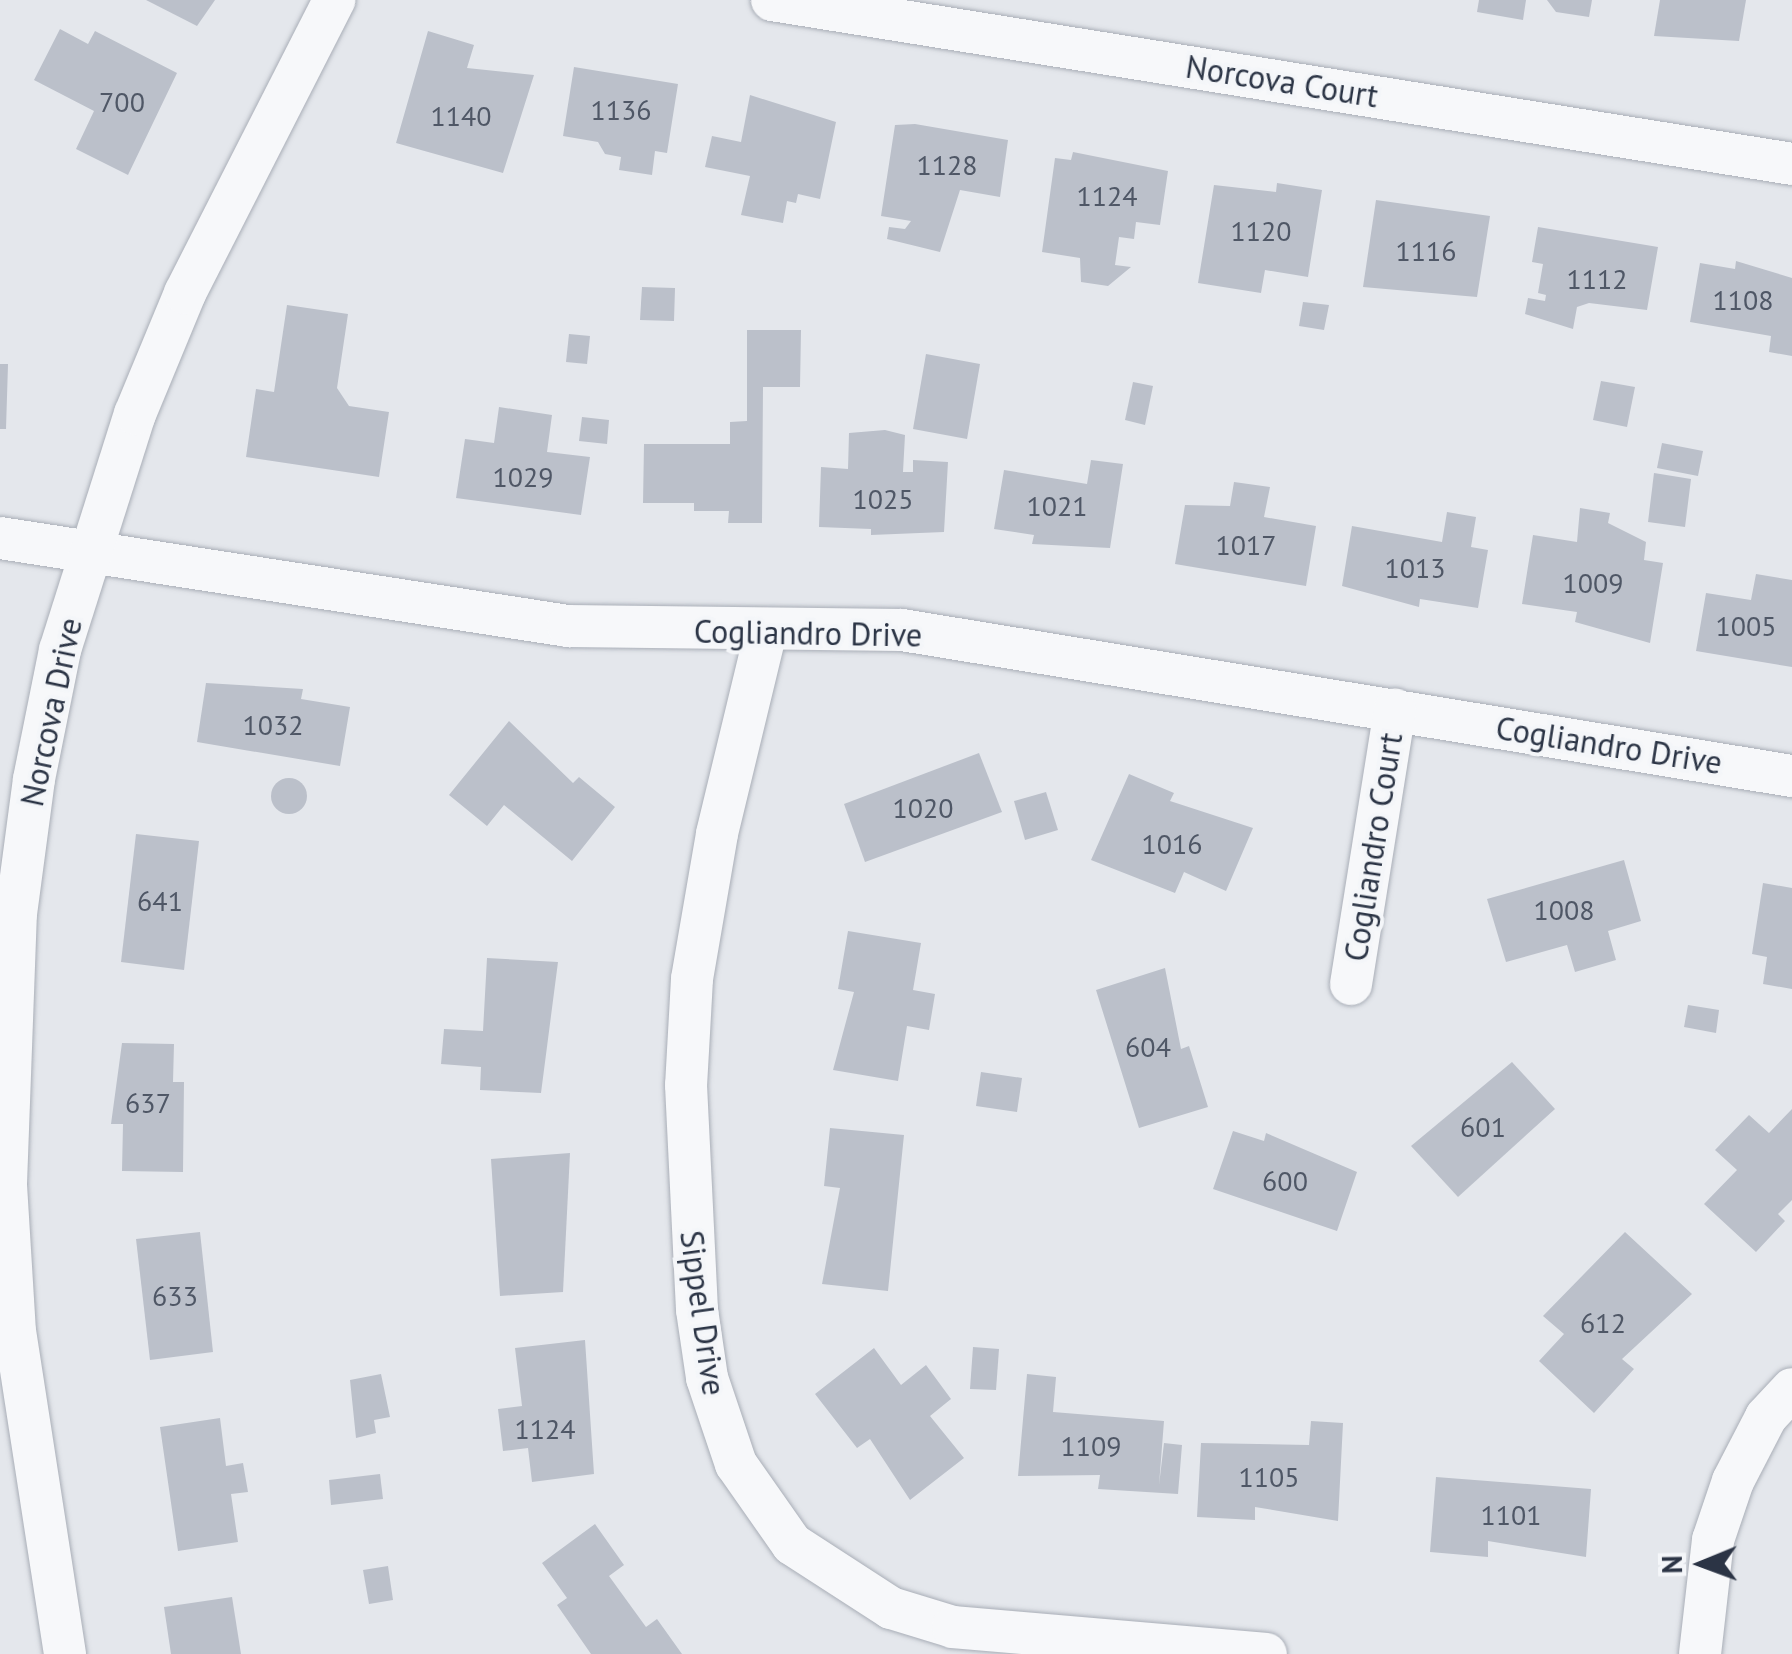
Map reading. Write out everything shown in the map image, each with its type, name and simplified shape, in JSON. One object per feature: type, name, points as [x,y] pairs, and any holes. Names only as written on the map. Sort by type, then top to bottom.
[{"type":"street","name":"Norcova Drive","points":[[65,1654],[15,1332],[6,1184],[8,1013],[34,780],[88,551],[185,293],[334,0]]},
{"type":"street","name":"Norcova Court","points":[[772,0],[1792,164]]},
{"type":"street","name":"Cogliandro Drive","points":[[0,538],[568,626],[902,630],[1792,776]]},
{"type":"street","name":"Sippel Drive","points":[[766,631],[714,852],[692,980],[686,1085],[697,1310],[707,1378],[736,1464],[792,1544],[891,1608],[954,1627],[1266,1654]]},
{"type":"street","name":"Cogliandro Court","points":[[1351,984],[1395,710]]},
{"type":"street","points":[[1700,1654],[1713,1540],[1732,1481],[1766,1417],[1792,1389]]},
{"type":"building","points":[[146,0],[215,0],[197,26]]},
{"type":"building","points":[[1479,0],[1526,0],[1523,20],[1477,12]]},
{"type":"building","points":[[1547,0],[1592,0],[1589,17],[1556,12]]},
{"type":"building","points":[[1660,0],[1746,0],[1739,41],[1654,36]]},
{"type":"building","points":[[60,29],[88,44],[95,31],[177,73],[128,175],[76,149],[94,111],[34,80]]},
{"type":"building","points":[[428,31],[474,45],[467,68],[534,75],[503,173],[396,143]]},
{"type":"building","points":[[574,67],[678,84],[667,153],[655,151],[652,175],[619,170],[621,157],[605,154],[598,142],[563,136]]},
{"type":"building","points":[[750,95],[836,122],[820,199],[798,194],[796,203],[787,201],[783,223],[741,215],[750,176],[705,167],[712,136],[741,142]]},
{"type":"building","points":[[915,124],[1008,140],[1000,197],[960,190],[940,252],[887,239],[889,227],[905,229],[911,221],[881,216],[895,125]]},
{"type":"building","points":[[1073,152],[1168,171],[1160,225],[1136,222],[1134,239],[1119,237],[1115,265],[1131,267],[1108,286],[1081,282],[1080,258],[1042,252],[1055,158],[1071,160]]},
{"type":"building","points":[[1277,183],[1322,190],[1308,277],[1265,270],[1261,293],[1198,283],[1214,185],[1276,192]]},
{"type":"building","points":[[1376,200],[1490,216],[1477,297],[1363,287]]},
{"type":"building","points":[[1538,227],[1658,247],[1647,310],[1589,303],[1577,307],[1573,329],[1525,314],[1528,298],[1545,301],[1546,295],[1538,293],[1543,264],[1532,262]]},
{"type":"building","points":[[1736,261],[1792,278],[1792,356],[1769,352],[1771,336],[1690,322],[1700,263],[1735,269]]},
{"type":"building","points":[[642,287],[675,288],[674,321],[640,320]]},
{"type":"building","points":[[1303,302],[1329,305],[1324,330],[1299,326]]},
{"type":"building","points":[[287,305],[348,314],[337,388],[349,406],[389,412],[379,477],[246,457],[256,389],[274,392]]},
{"type":"building","points":[[747,330],[801,330],[800,387],[763,387],[762,523],[728,523],[729,511],[694,511],[694,503],[643,503],[644,444],[730,444],[730,422],[747,421]]},
{"type":"building","points":[[569,334],[590,336],[587,364],[566,362]]},
{"type":"building","points":[[926,354],[980,364],[967,439],[913,429]]},
{"type":"building","points":[[0,364],[8,364],[6,429],[0,429]]},
{"type":"building","points":[[1601,381],[1635,387],[1627,427],[1593,420]]},
{"type":"building","points":[[1133,382],[1153,386],[1145,425],[1125,420]]},
{"type":"building","points":[[499,407],[552,415],[547,452],[590,457],[581,515],[456,498],[465,439],[494,443]]},
{"type":"building","points":[[582,417],[609,420],[607,444],[579,441]]},
{"type":"building","points":[[885,430],[905,435],[903,472],[913,472],[913,460],[948,462],[944,532],[871,535],[871,529],[819,527],[821,467],[848,469],[849,433]]},
{"type":"building","points":[[1662,443],[1703,451],[1698,476],[1657,468]]},
{"type":"building","points":[[1091,460],[1123,464],[1110,548],[1032,544],[1034,535],[994,529],[1004,470],[1087,484]]},
{"type":"building","points":[[1654,473],[1691,479],[1685,527],[1648,522]]},
{"type":"building","points":[[1234,482],[1270,487],[1264,517],[1316,526],[1306,586],[1175,564],[1185,505],[1230,506]]},
{"type":"building","points":[[1580,508],[1610,513],[1608,523],[1646,542],[1644,560],[1663,563],[1650,643],[1575,622],[1577,612],[1522,604],[1533,535],[1577,542]]},
{"type":"building","points":[[1447,512],[1476,517],[1471,547],[1488,550],[1478,608],[1420,599],[1419,607],[1342,586],[1352,526],[1442,542]]},
{"type":"building","points":[[1756,574],[1792,580],[1792,667],[1696,651],[1706,593],[1751,600]]},
{"type":"building","points":[[206,683],[303,689],[301,699],[350,707],[340,766],[197,742]]},
{"type":"building","points":[[509,721],[573,783],[579,777],[615,807],[572,861],[504,805],[487,826],[449,795]]},
{"type":"building","points":[[979,753],[1002,812],[865,862],[844,804]]},
{"type":"building","points":[[1129,774],[1174,793],[1170,801],[1253,828],[1226,891],[1184,872],[1175,893],[1091,860]]},
{"type":"building","points":[[289,778],[302,783],[307,796],[302,809],[289,814],[276,809],[271,796],[276,783]]},
{"type":"building","points":[[1046,792],[1058,830],[1025,840],[1014,801]]},
{"type":"building","points":[[136,834],[199,841],[184,970],[121,962]]},
{"type":"building","points":[[1624,860],[1641,921],[1608,931],[1616,960],[1575,972],[1567,945],[1506,962],[1487,899]]},
{"type":"building","points":[[1763,883],[1792,888],[1792,989],[1763,984],[1767,957],[1752,954]]},
{"type":"building","points":[[848,931],[921,943],[913,990],[935,994],[929,1030],[907,1026],[898,1081],[833,1070],[854,992],[838,989]]},
{"type":"building","points":[[487,958],[558,962],[541,1093],[480,1090],[481,1067],[441,1064],[444,1029],[483,1031]]},
{"type":"building","points":[[1165,968],[1181,1049],[1189,1046],[1208,1107],[1139,1128],[1096,990]]},
{"type":"building","points":[[1688,1005],[1719,1010],[1716,1033],[1684,1027]]},
{"type":"building","points":[[122,1043],[174,1044],[173,1082],[184,1082],[183,1172],[122,1171],[123,1124],[111,1124]]},
{"type":"building","points":[[1512,1062],[1555,1109],[1458,1197],[1411,1146]]},
{"type":"building","points":[[981,1072],[1022,1078],[1017,1112],[976,1106]]},
{"type":"building","points":[[1792,1109],[1792,1200],[1778,1214],[1785,1221],[1756,1252],[1704,1204],[1737,1170],[1715,1150],[1749,1115],[1769,1133]]},
{"type":"building","points":[[830,1128],[904,1135],[888,1291],[822,1284],[840,1188],[824,1186]]},
{"type":"building","points":[[1233,1131],[1264,1141],[1266,1133],[1357,1172],[1337,1231],[1213,1189]]},
{"type":"building","points":[[570,1153],[563,1292],[500,1296],[491,1159]]},
{"type":"building","points":[[200,1232],[213,1352],[150,1360],[136,1239]]},
{"type":"building","points":[[1625,1232],[1692,1294],[1622,1359],[1634,1369],[1594,1413],[1539,1361],[1564,1334],[1543,1316]]},
{"type":"building","points":[[585,1340],[594,1474],[532,1482],[528,1448],[503,1451],[498,1409],[522,1406],[515,1348]]},
{"type":"building","points":[[973,1347],[999,1349],[996,1390],[970,1389]]},
{"type":"building","points":[[874,1348],[901,1385],[926,1365],[951,1399],[930,1416],[964,1458],[910,1500],[870,1439],[857,1448],[815,1394]]},
{"type":"building","points":[[381,1374],[390,1417],[374,1420],[376,1433],[356,1438],[350,1380]]},
{"type":"building","points":[[1027,1374],[1056,1377],[1053,1412],[1164,1421],[1159,1485],[1164,1443],[1182,1445],[1178,1494],[1098,1489],[1100,1475],[1018,1476]]},
{"type":"building","points":[[220,1418],[226,1466],[243,1463],[248,1492],[231,1494],[238,1542],[178,1551],[160,1427]]},
{"type":"building","points":[[1311,1421],[1343,1423],[1338,1521],[1255,1507],[1255,1520],[1197,1517],[1201,1443],[1309,1445]]},
{"type":"building","points":[[380,1474],[383,1499],[331,1505],[329,1480]]},
{"type":"building","points":[[1436,1477],[1591,1489],[1586,1557],[1488,1541],[1488,1557],[1430,1552]]},
{"type":"building","points":[[595,1524],[624,1565],[609,1576],[646,1627],[657,1619],[682,1654],[591,1654],[557,1605],[567,1598],[542,1563]]},
{"type":"building","points":[[388,1566],[393,1600],[369,1604],[363,1570]]},
{"type":"building","points":[[232,1597],[241,1654],[171,1654],[164,1607]]}]
